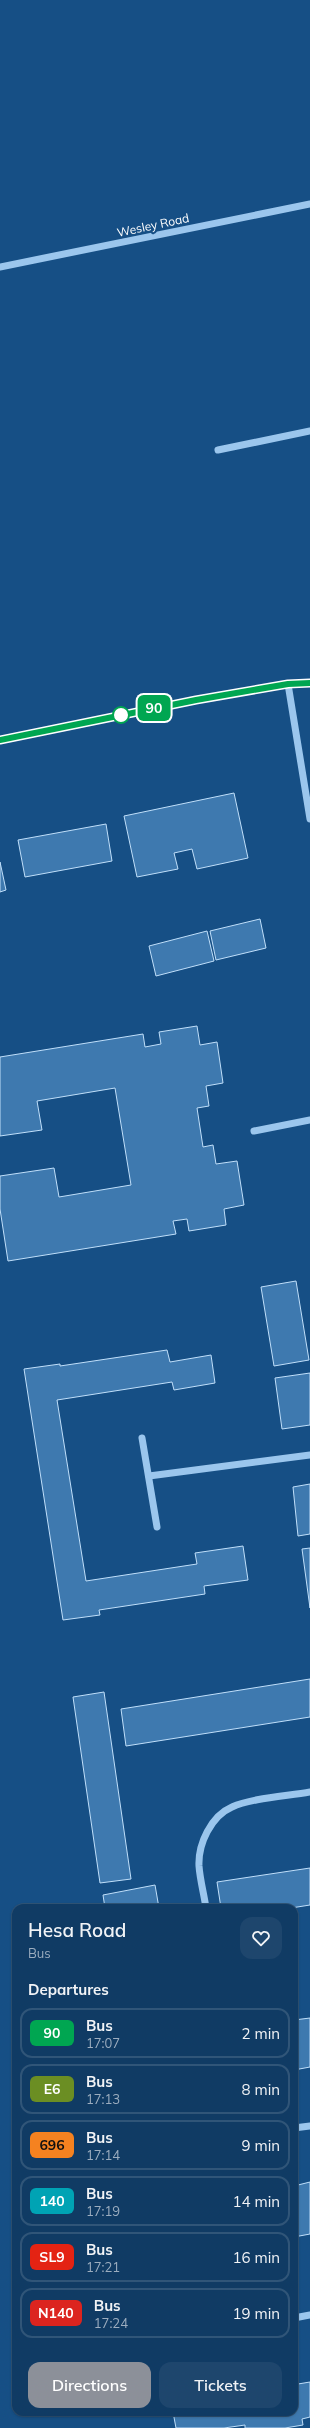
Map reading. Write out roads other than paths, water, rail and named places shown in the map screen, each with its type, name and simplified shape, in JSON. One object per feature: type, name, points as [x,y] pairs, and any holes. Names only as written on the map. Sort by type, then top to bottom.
[{"type":"street","name":"Wesley Road","points":[[0,267],[310,204]]},
{"type":"street","points":[[218,450],[310,431]]},
{"type":"street","points":[[0,740],[196,700],[288,684],[310,683]]},
{"type":"street","points":[[288,684],[310,819]]},
{"type":"street","points":[[254,1131],[310,1120]]},
{"type":"street","points":[[142,1438],[157,1527]]},
{"type":"street","points":[[149,1476],[310,1456]]},
{"type":"street","points":[[205,1904],[199,1865],[201,1851],[204,1837],[220,1814],[232,1807],[244,1803],[310,1792]]},
{"type":"street","points":[[298,2128],[310,2126]]},
{"type":"street","points":[[298,2317],[310,2315]]}]
